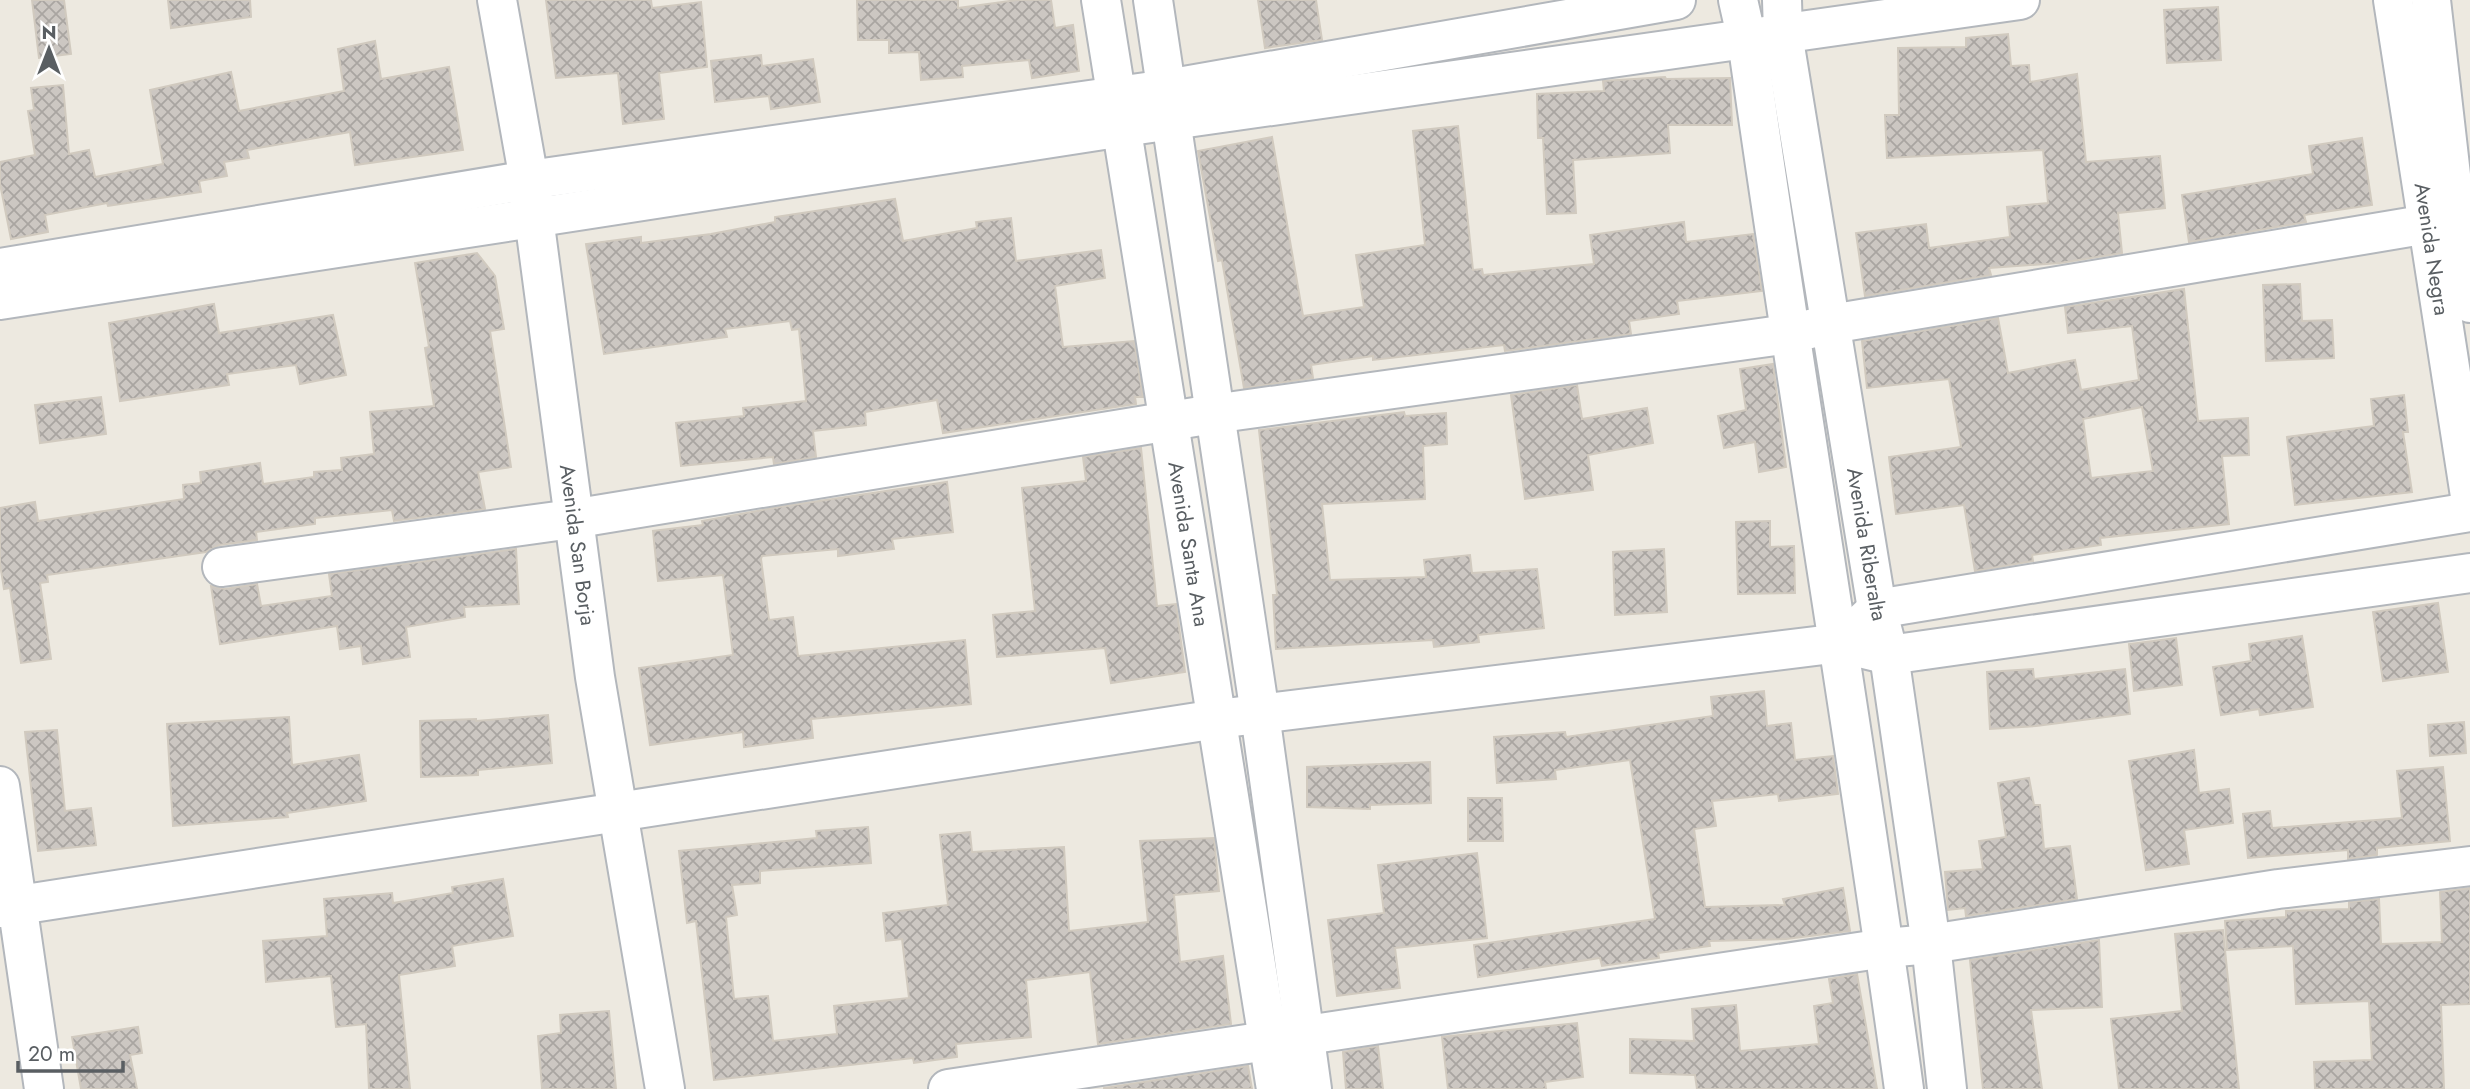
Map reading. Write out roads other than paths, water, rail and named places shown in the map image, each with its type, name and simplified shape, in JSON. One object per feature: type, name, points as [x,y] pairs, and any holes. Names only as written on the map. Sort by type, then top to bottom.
[{"type":"street","name":"Avenida San Borja","points":[[497,0],[528,180],[572,519],[617,815],[665,1089]]},
{"type":"street","name":"Avenida Santa Ana","points":[[1101,0],[1217,719],[1285,1036],[1312,1089]]},
{"type":"street","name":"Avenida Santa Ana","points":[[1153,0],[1260,714],[1285,1036],[1276,1089]]},
{"type":"street","points":[[1170,105],[1676,0]]},
{"type":"street","name":"Avenida Riberalta","points":[[1738,0],[1771,25],[1831,324],[1877,609],[1889,655],[1931,944],[1947,1089]]},
{"type":"street","points":[[0,268],[528,180],[1120,112],[1771,25],[2020,0]]},
{"type":"street","name":"Avenida Negra","points":[[2393,0],[2470,303]]},
{"type":"street","name":"Avenida Negra","points":[[2431,0],[2451,220],[2470,496]]},
{"type":"street","name":"Avenida Riberalta","points":[[1771,25],[1788,334],[1840,643],[1904,1089]]},
{"type":"street","points":[[0,300],[533,220],[1120,112]]},
{"type":"street","points":[[222,567],[572,519],[1213,414],[1788,334],[1831,324],[2451,220]]},
{"type":"street","points":[[1840,643],[1877,609],[2470,512]]},
{"type":"street","points":[[8,907],[617,815],[1217,719],[1840,643],[1889,655],[2470,573]]},
{"type":"street","points":[[0,786],[8,907],[44,1089]]},
{"type":"street","points":[[948,1089],[1285,1036],[1885,948],[1931,944],[2278,889],[2470,866]]}]
